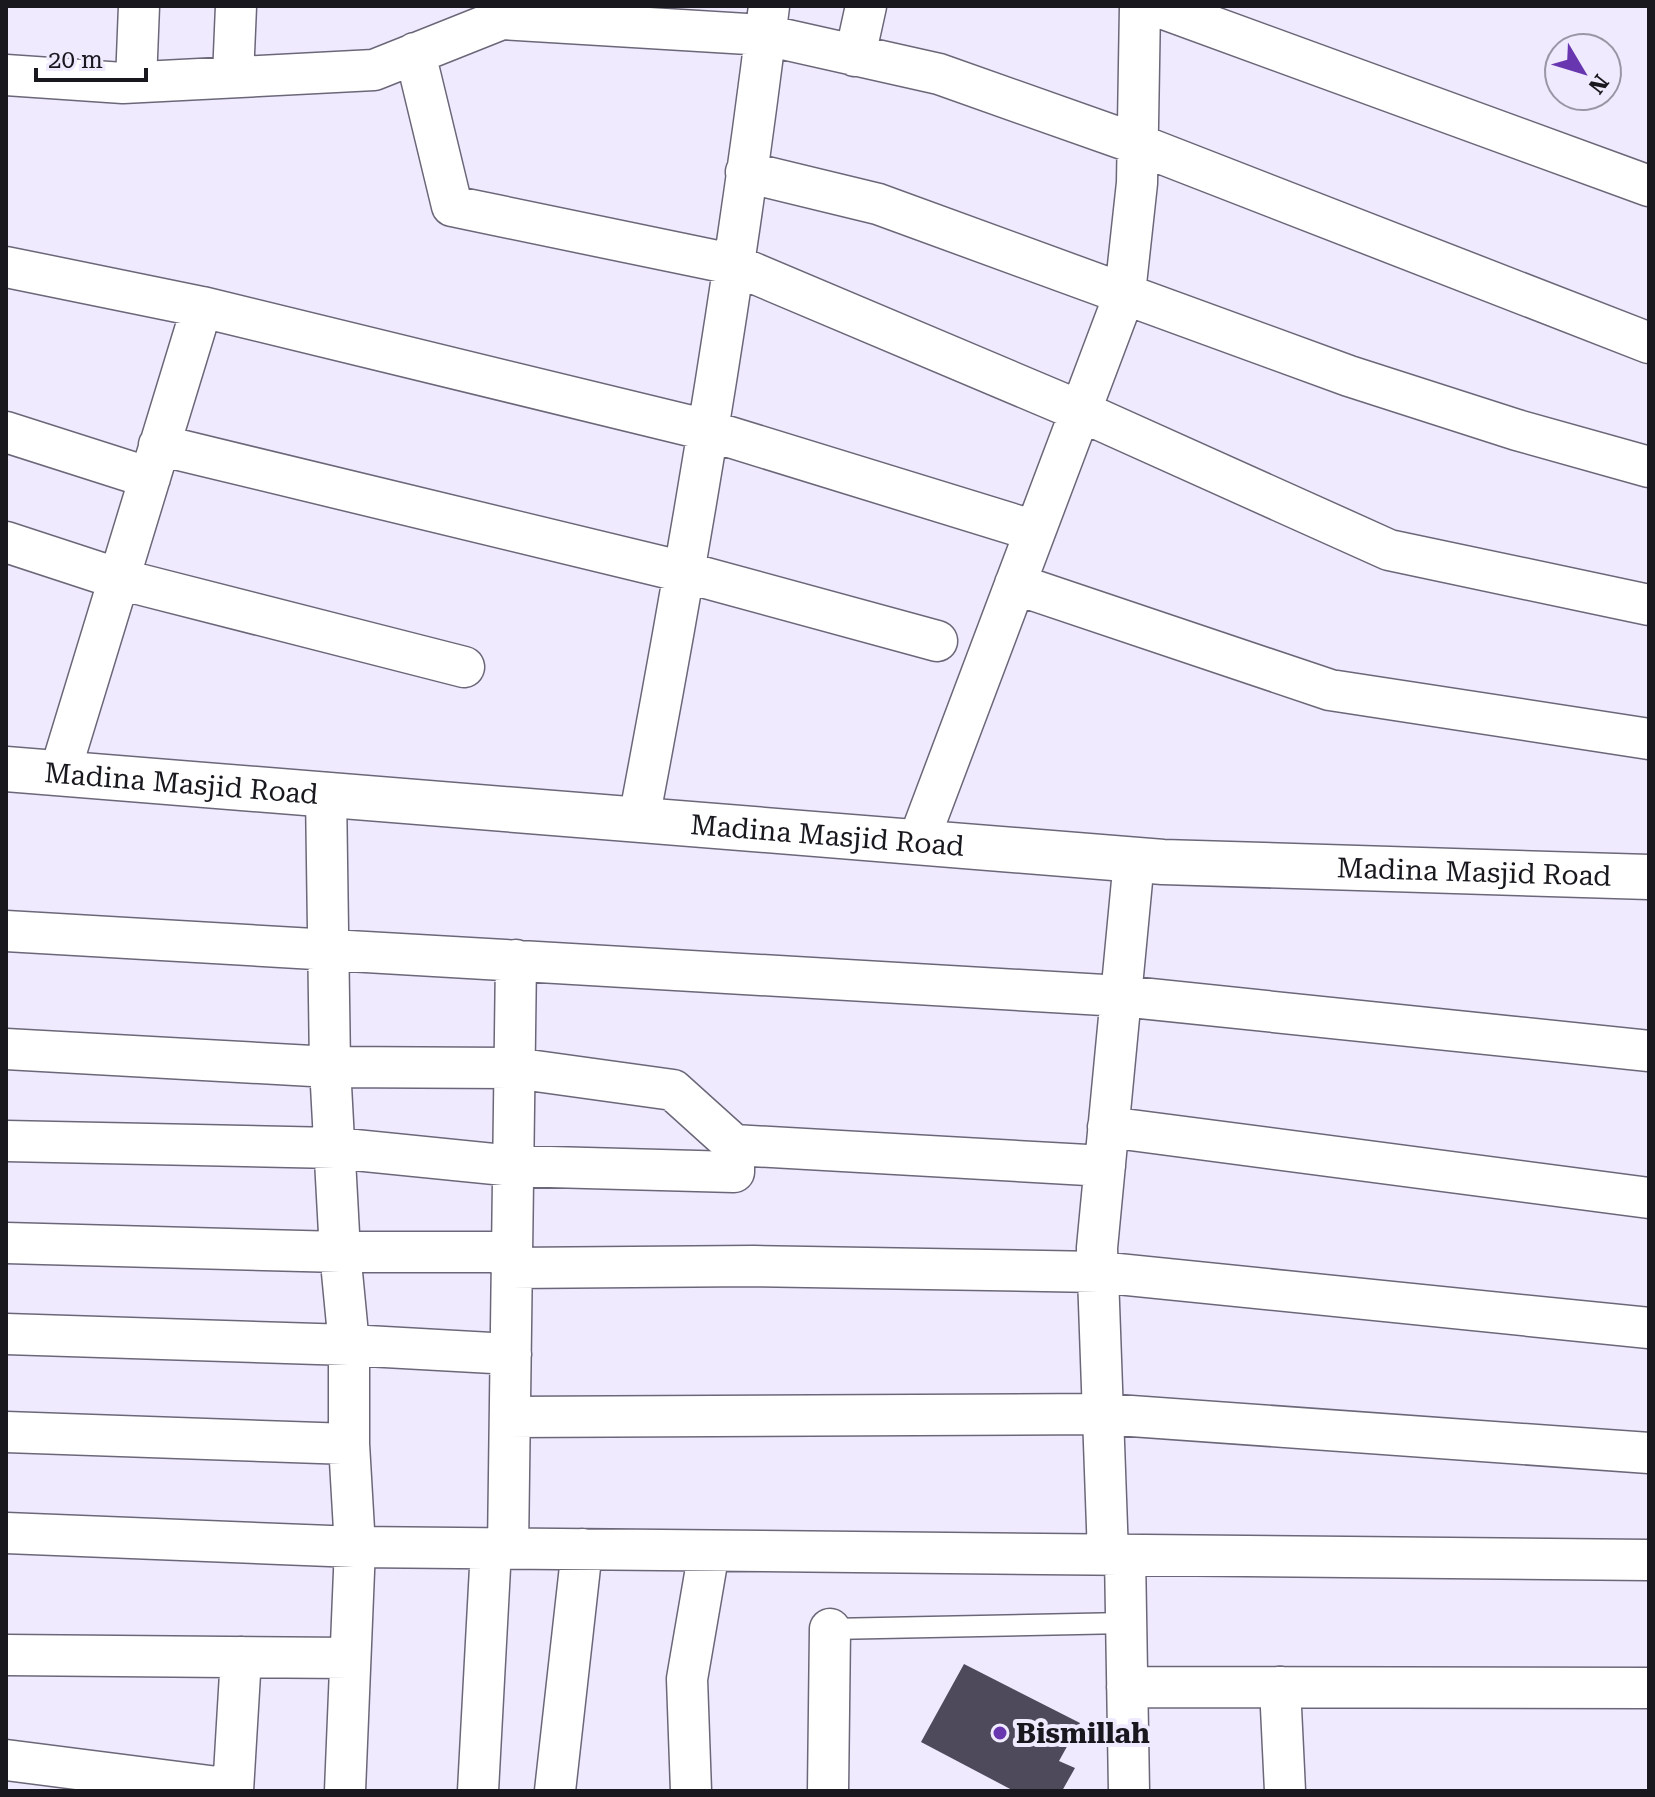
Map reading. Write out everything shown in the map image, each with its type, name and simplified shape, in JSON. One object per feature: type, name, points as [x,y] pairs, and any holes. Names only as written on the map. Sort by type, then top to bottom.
[{"type":"street","points":[[136,82],[139,6]]},
{"type":"street","points":[[233,77],[236,6]]},
{"type":"street","points":[[855,56],[866,6]]},
{"type":"street","points":[[918,842],[1125,293],[1137,183],[1140,6]]},
{"type":"street","points":[[1156,6],[1649,186]]},
{"type":"street","points":[[6,75],[136,82],[374,70],[509,12],[767,21],[855,56],[939,74],[1137,144],[1649,343]]},
{"type":"street","points":[[639,819],[707,430],[767,21]]},
{"type":"street","points":[[415,53],[452,206],[732,264],[1080,411],[1389,550],[1649,605]]},
{"type":"street","points":[[746,172],[878,204],[1349,376],[1517,430],[1649,467]]},
{"type":"street","points":[[6,267],[202,307],[707,430],[1035,531]]},
{"type":"street","points":[[60,772],[202,307]]},
{"type":"street","points":[[6,432],[684,572],[937,641]]},
{"type":"street","points":[[6,542],[119,579],[464,667]]},
{"type":"street","points":[[1015,584],[1330,690],[1649,739]]},
{"type":"street","name":"Madina Masjid Road","points":[[6,769],[1134,860],[1649,877]]},
{"type":"street","points":[[326,793],[330,1067],[340,1252],[349,1345],[349,1444],[355,1547],[345,1791]]},
{"type":"street","points":[[1129,1791],[1126,1623],[1116,1555],[1103,1414],[1097,1248],[1134,860]]},
{"type":"street","points":[[6,931],[1121,996],[1649,1051]]},
{"type":"street","points":[[478,1791],[510,1417],[516,960]]},
{"type":"street","points":[[6,1049],[330,1067],[514,1068],[673,1090],[734,1145],[1105,1166]]},
{"type":"street","points":[[1108,1127],[1649,1198]]},
{"type":"street","points":[[6,1141],[335,1148],[513,1166],[734,1172],[734,1145]]},
{"type":"street","points":[[6,1243],[511,1260],[1098,1272],[1649,1328]]},
{"type":"street","points":[[6,1334],[349,1345],[511,1354]]},
{"type":"street","points":[[510,1417],[1103,1414],[1649,1453]]},
{"type":"street","points":[[6,1432],[349,1444]]},
{"type":"street","points":[[6,1533],[355,1547],[1649,1560]]},
{"type":"street","points":[[555,1791],[582,1549]]},
{"type":"street","points":[[691,1791],[687,1679],[709,1551]]},
{"type":"street","points":[[828,1791],[830,1629]]},
{"type":"street","points":[[6,1655],[350,1658]]},
{"type":"street","points":[[6,1760],[233,1790],[241,1657]]},
{"type":"street","points":[[1127,1687],[1649,1688]]},
{"type":"street","points":[[1280,1687],[1285,1791]]},
{"type":"lane","points":[[830,1629],[1126,1623]]},
{"type":"building","name":"Bismillah","points":[[964,1664],[1080,1723],[1059,1761],[1075,1768],[1062,1791],[1014,1791],[921,1742]]},
{"type":"place","name":"Bismillah","points":[[1000,1733]]}]
